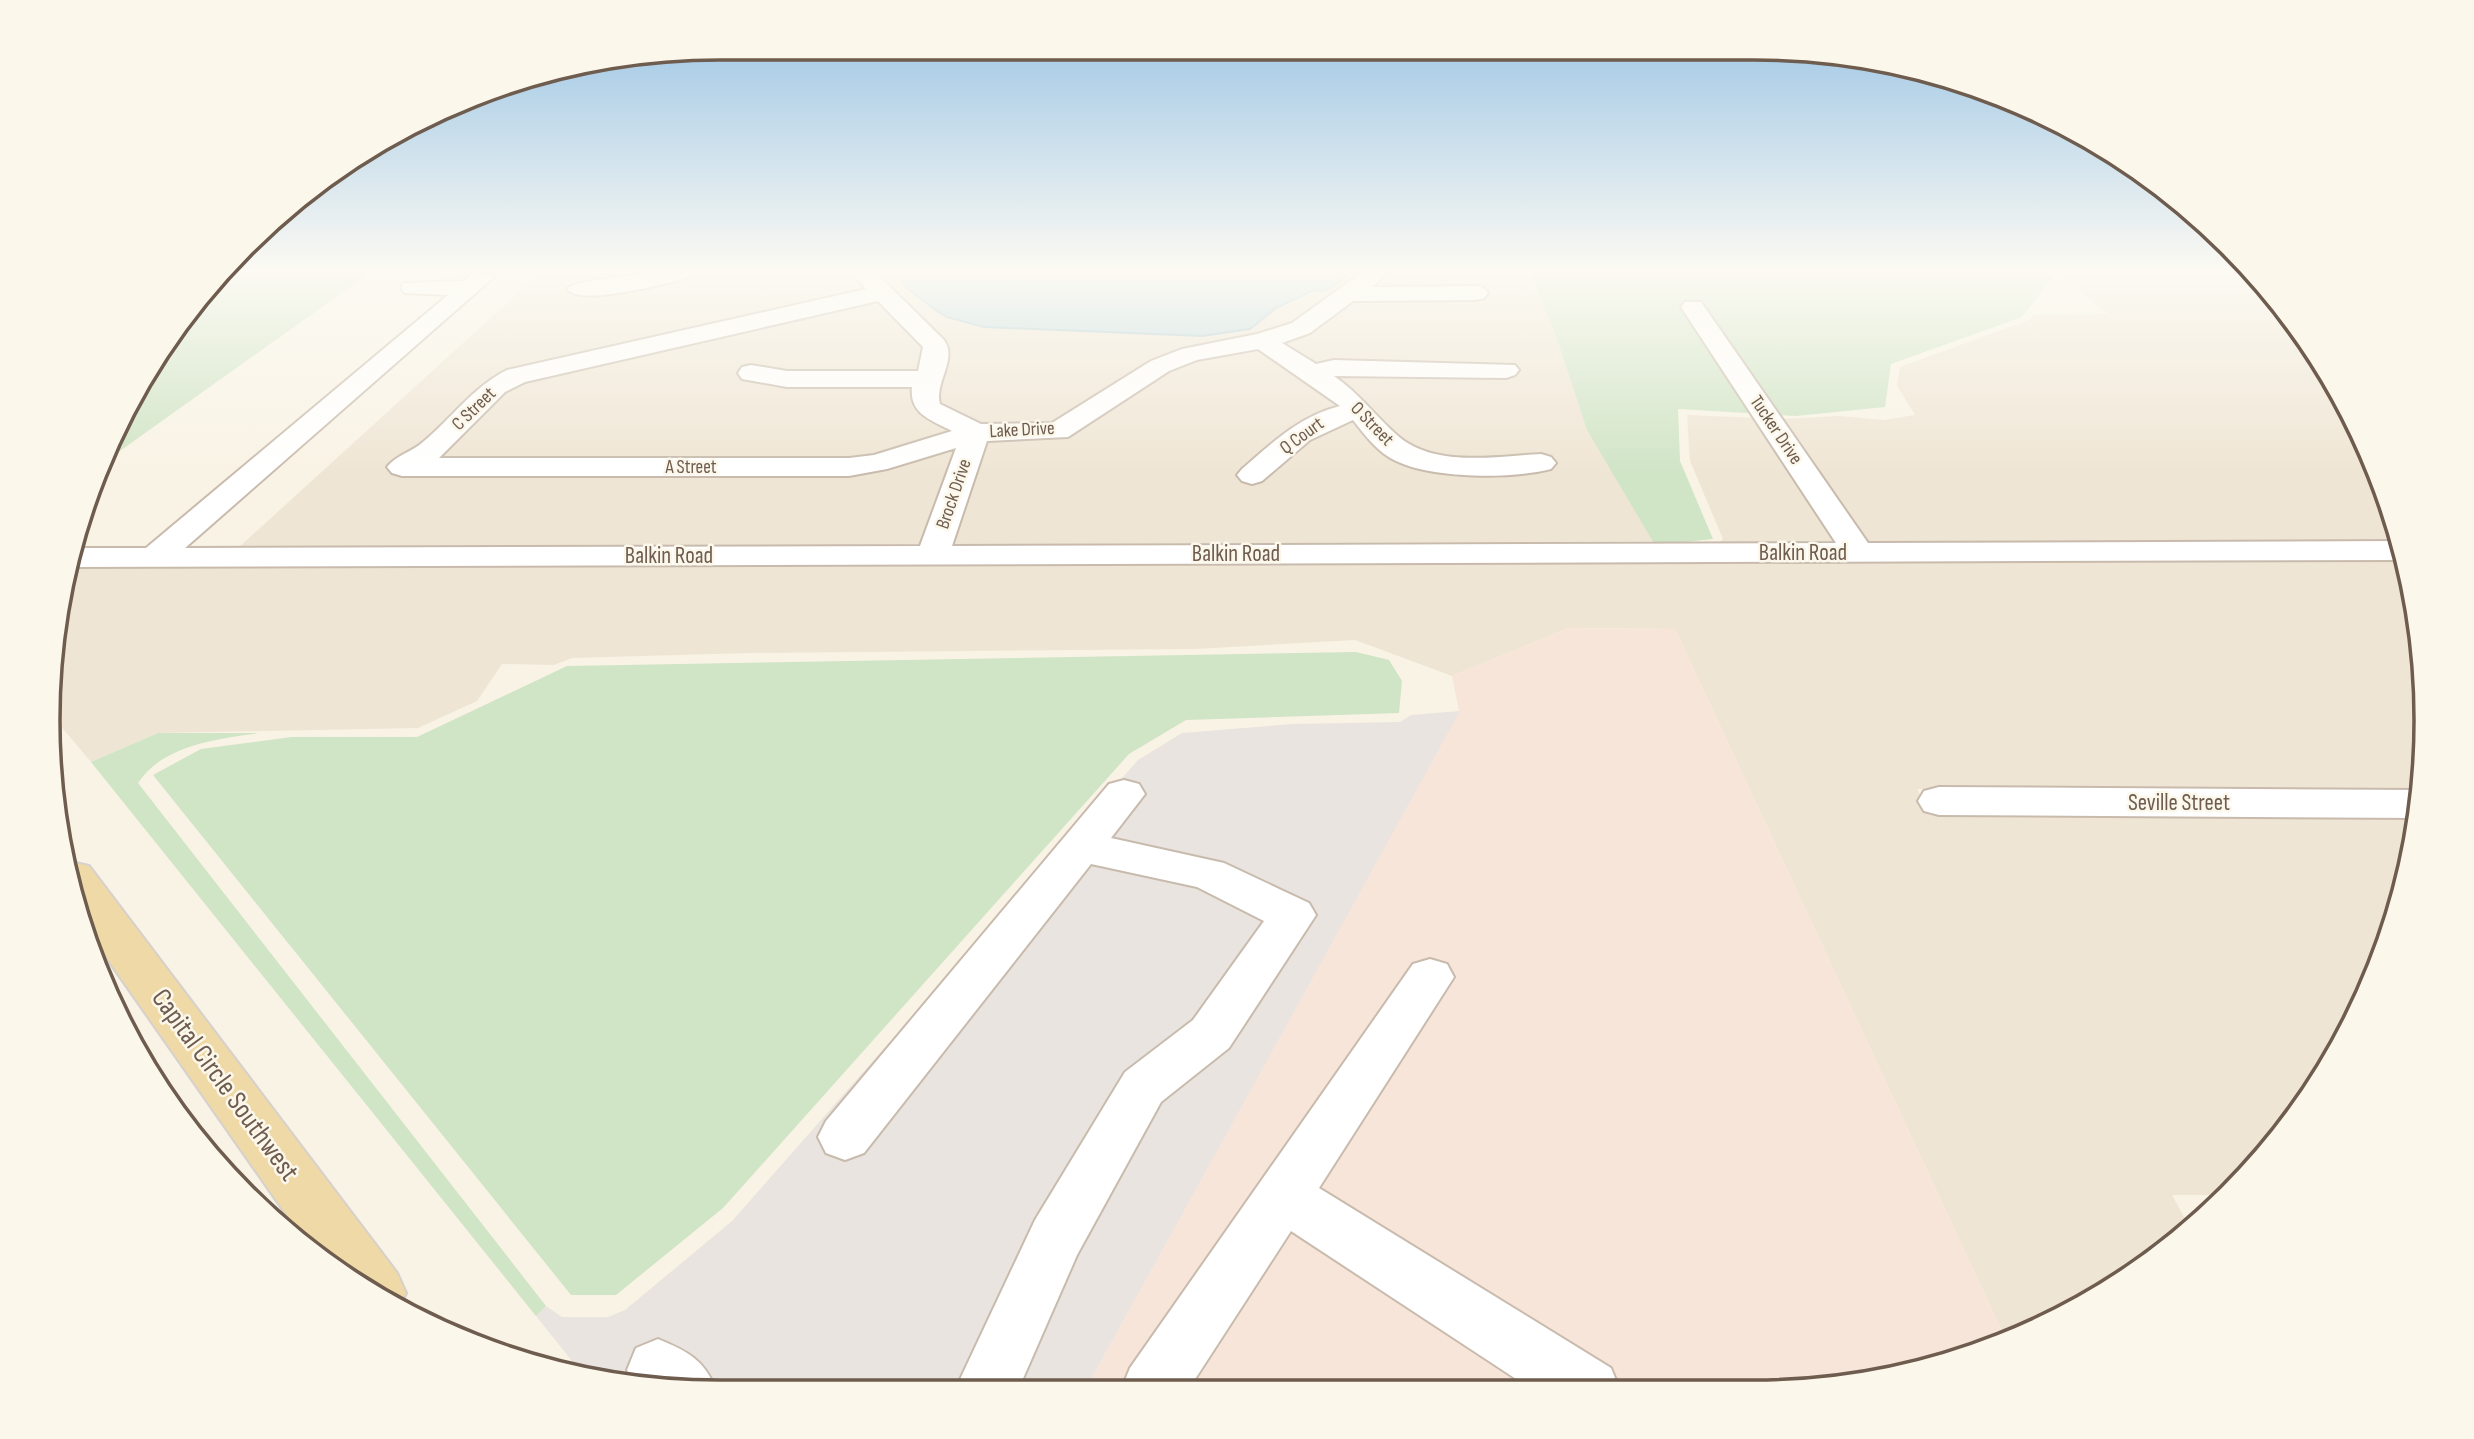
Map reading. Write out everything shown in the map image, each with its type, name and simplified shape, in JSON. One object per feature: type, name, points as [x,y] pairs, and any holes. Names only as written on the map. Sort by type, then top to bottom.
[{"type":"main road","name":"Capital Circle Southwest","points":[[82,889],[362,1274]]},
{"type":"street","points":[[155,557],[409,340]]},
{"type":"street","name":"C Street","points":[[402,467],[432,450],[496,386],[516,376],[674,340]]},
{"type":"street","name":"Lake Drive","points":[[930,340],[935,345],[934,365],[926,379],[923,397],[928,408],[976,433],[1058,431],[1160,366],[1191,355],[1262,341]]},
{"type":"street","name":"Tucker Drive","points":[[1716,340],[1859,553]]},
{"type":"street","name":"O Street","points":[[1262,341],[1343,394],[1384,441],[1417,459],[1455,465],[1541,463]]},
{"type":"street","points":[[1310,373],[1334,369],[1506,370]]},
{"type":"street","points":[[751,373],[787,379],[926,379]]},
{"type":"street","name":"Q Court","points":[[1252,475],[1309,426],[1330,415],[1358,410]]},
{"type":"street","name":"A Street","points":[[402,467],[849,467],[877,463],[976,433]]},
{"type":"street","name":"Brock Drive","points":[[933,555],[976,433]]},
{"type":"street","name":"Balkin Road","points":[[80,558],[2392,551]]},
{"type":"street","points":[[845,1137],[1124,794]]},
{"type":"street","name":"Seville Street","points":[[1939,801],[2409,804]]},
{"type":"street","points":[[991,1380],[1055,1238],[1143,1087],[1211,1034],[1293,915],[1208,874],[1081,847]]},
{"type":"street","points":[[1159,1380],[1430,977]]},
{"type":"street","points":[[1282,1195],[1573,1380]]},
{"type":"shaded area","points":[[466,340],[1567,340],[1668,541],[238,548]]},
{"type":"shaded area","points":[[1974,340],[2294,340],[2326,390],[2346,428],[2364,467],[2390,544],[1866,545],[1780,419],[1840,416],[1884,420],[1915,415],[1897,386],[1900,367]]},
{"type":"shaded area","points":[[1687,415],[1758,418],[1842,545],[1717,545],[1723,539],[1690,461]]},
{"type":"shaded area","points":[[2394,559],[2409,633],[2413,676],[2413,763],[2410,793],[1917,789],[1931,813],[2407,816],[2392,890],[2364,972],[2326,1050],[2278,1121],[2251,1155],[2212,1195],[2172,1195],[2185,1220],[2156,1243],[2085,1291],[2002,1331],[1675,629],[1568,628],[1452,676],[1355,640],[1195,649],[750,653],[572,658],[554,665],[502,664],[477,701],[418,728],[158,733],[91,762],[60,725],[65,633],[78,565]]},
{"type":"shaded area","points":[[1568,628],[1675,629],[2002,1331],[1925,1357],[1883,1367],[1798,1378],[1091,1380],[1459,711],[1452,676]]},
{"type":"shaded area","points":[[1460,711],[1091,1380],[720,1380],[633,1374],[573,1363],[536,1316],[546,1306],[562,1317],[608,1317],[625,1310],[732,1221],[1138,760],[1182,733],[1292,724],[1400,722],[1411,715]]},
{"type":"green space","points":[[180,340],[276,340],[116,454],[148,390]]},
{"type":"green space","points":[[1558,340],[1957,340],[1891,364],[1885,407],[1796,416],[1678,409],[1680,461],[1713,539],[1655,545],[1587,430]]},
{"type":"green space","points":[[1356,652],[1389,660],[1402,681],[1399,713],[1186,720],[1129,754],[723,1208],[616,1295],[571,1295],[153,775],[201,749],[292,737],[417,737],[567,666]]},
{"type":"green space","points":[[158,733],[259,733],[209,741],[176,752],[149,770],[138,783],[546,1306],[536,1316],[91,762]]}]
